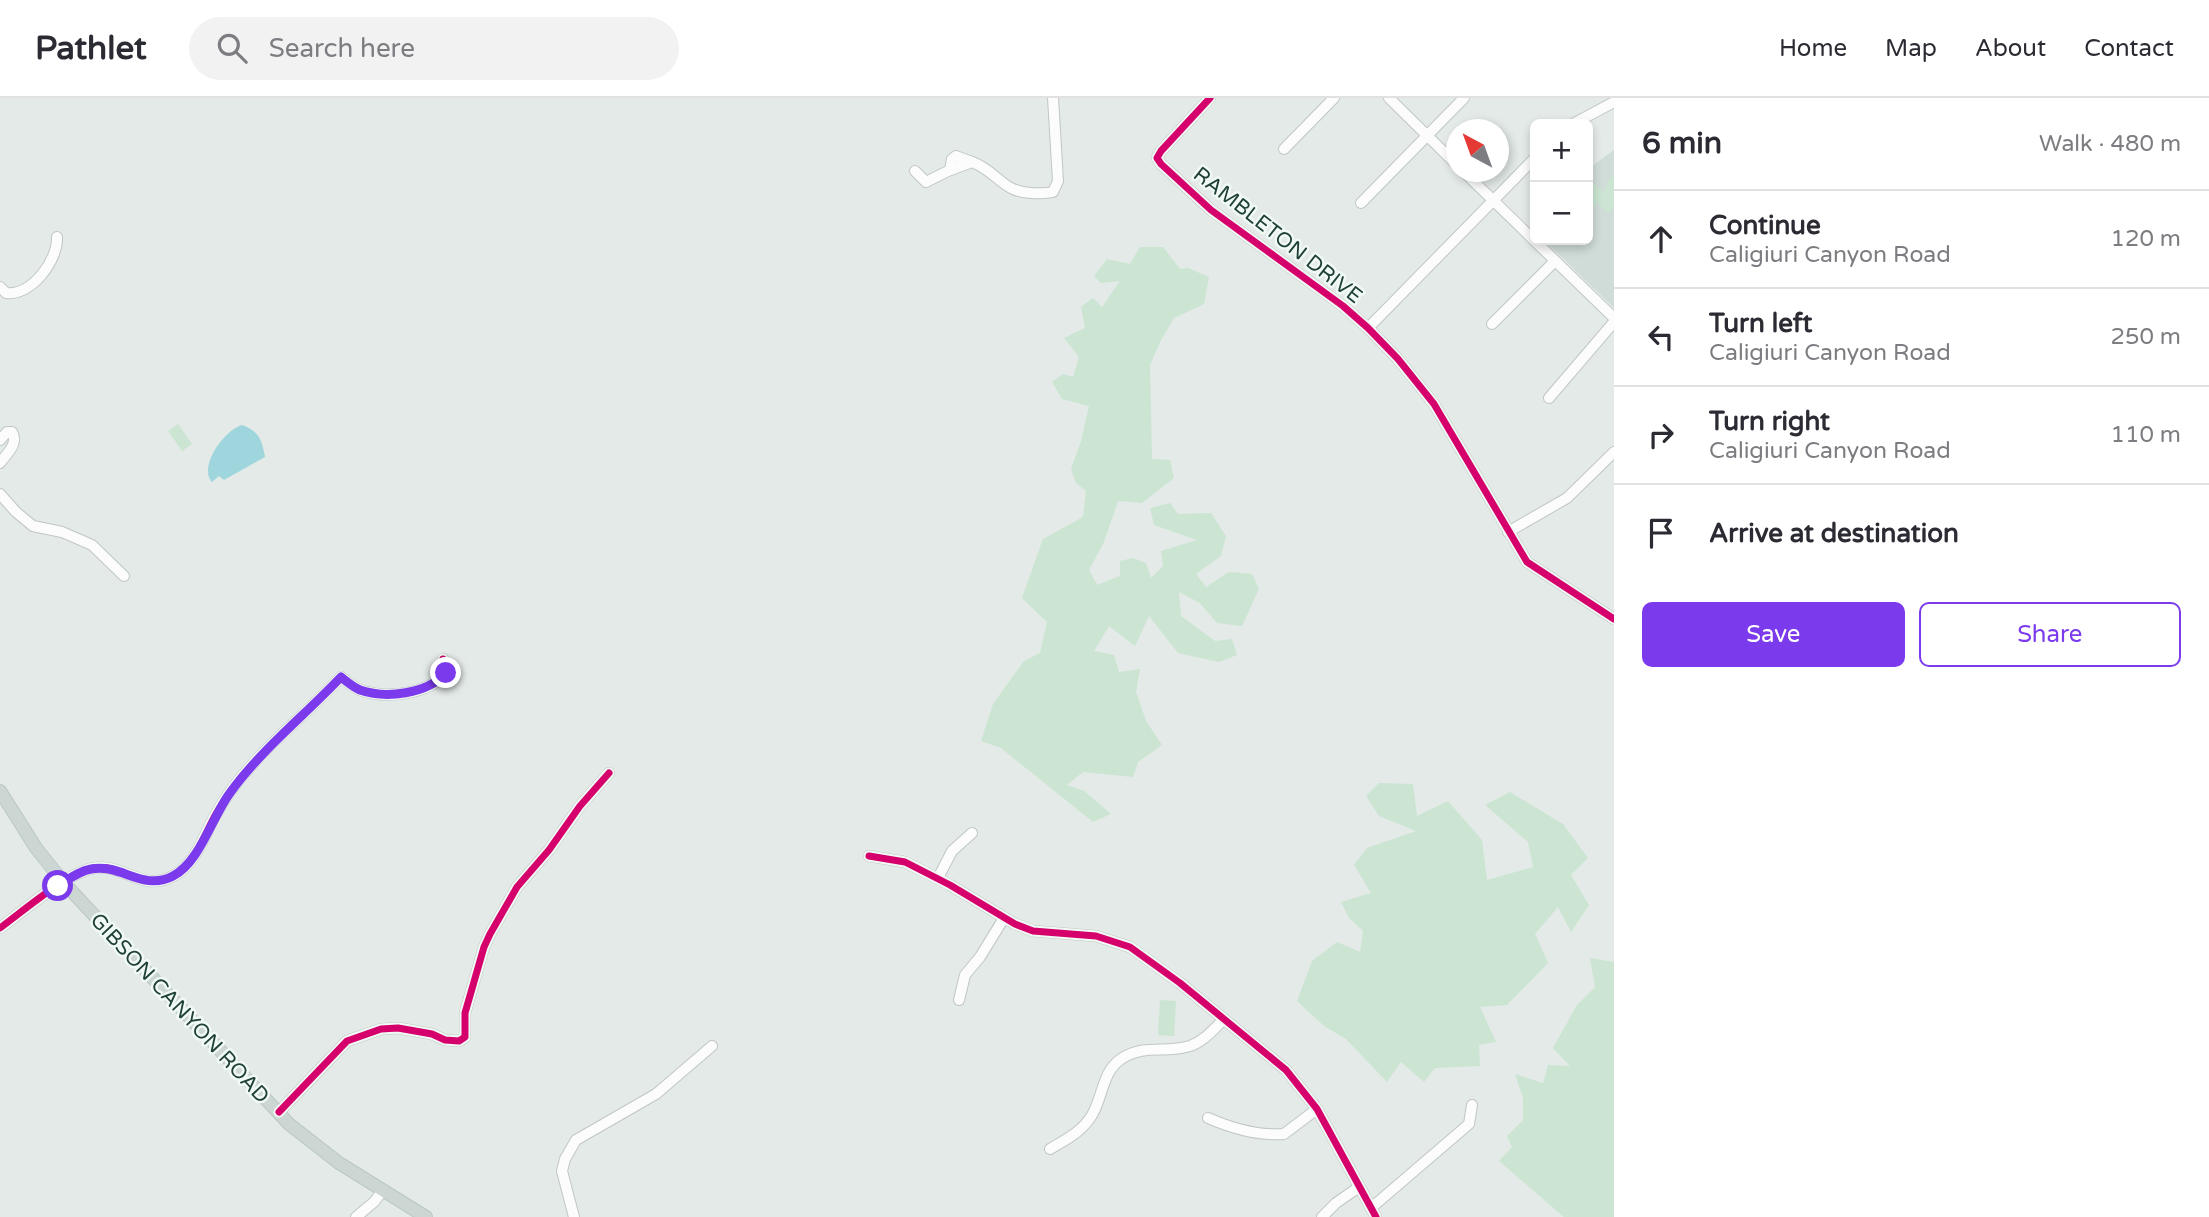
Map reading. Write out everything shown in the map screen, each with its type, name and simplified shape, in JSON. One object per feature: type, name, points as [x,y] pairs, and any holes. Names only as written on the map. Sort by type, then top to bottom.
[{"type":"main road","name":"GIBSON CANYON ROAD","points":[[0,791],[36,848],[64,883],[279,1112],[320,1150],[426,1217]]},
{"type":"street","points":[[915,170],[926,182],[972,162],[1017,192],[1053,192],[1058,181],[1053,98]]},
{"type":"street","name":"RAMBLETON DRIVE","points":[[1210,98],[1161,151],[1157,158],[1161,164],[1211,210],[1343,306],[1368,328],[1398,359],[1434,404],[1522,556],[1533,568],[1614,619]]},
{"type":"street","points":[[1284,149],[1334,98]]},
{"type":"street","points":[[1389,98],[1446,154]]},
{"type":"street","points":[[1362,203],[1464,98]]},
{"type":"street","points":[[1582,119],[1614,102]]},
{"type":"street","points":[[1368,328],[1530,163]]},
{"type":"street","points":[[1474,182],[1614,320],[1549,398]]},
{"type":"street","points":[[0,287],[6,293],[18,292],[39,277],[53,258],[57,237]]},
{"type":"street","points":[[1492,324],[1555,261]]},
{"type":"street","points":[[0,440],[7,432],[12,432],[15,438],[0,463]]},
{"type":"street","points":[[1508,532],[1567,498],[1614,452]]},
{"type":"street","points":[[0,494],[33,526],[62,532],[92,545],[124,576]]},
{"type":"street","points":[[0,928],[87,870],[100,867],[115,869],[143,881],[166,879],[176,875],[194,856],[217,813],[254,763],[341,677],[359,690],[402,693],[426,688],[439,681],[446,673],[443,659]]},
{"type":"street","points":[[279,1112],[347,1041],[381,1029],[398,1028],[432,1034],[445,1040],[459,1041],[465,1037],[465,1013],[490,934],[517,887],[549,850],[580,806],[610,773]]},
{"type":"street","points":[[937,878],[952,852],[972,833]]},
{"type":"street","points":[[869,856],[905,862],[1004,918],[1033,930],[1096,936],[1130,947],[1286,1070],[1317,1109],[1374,1213],[1434,1152],[1464,1130],[1469,1124],[1472,1105]]},
{"type":"street","points":[[959,1000],[965,975],[980,957],[1004,918]]},
{"type":"street","points":[[1050,1149],[1074,1135],[1091,1116],[1111,1067],[1121,1059],[1141,1049],[1190,1046],[1209,1034],[1224,1019]]},
{"type":"street","points":[[574,1217],[562,1171],[565,1159],[576,1140],[656,1094],[712,1046]]},
{"type":"street","points":[[1208,1118],[1224,1125],[1284,1135],[1317,1109]]},
{"type":"street","points":[[1322,1217],[1359,1187]]},
{"type":"street","points":[[356,1217],[374,1202],[383,1190]]},
{"type":"shaded area","points":[[1614,150],[1614,308],[1549,245],[1593,245],[1593,165]]},
{"type":"green space","points":[[1614,175],[1614,206],[1608,213],[1598,203],[1593,206],[1593,184],[1604,192],[1609,179]]},
{"type":"green space","points":[[1140,247],[1163,247],[1180,269],[1188,268],[1209,277],[1204,304],[1174,318],[1150,365],[1152,459],[1170,460],[1174,478],[1142,503],[1118,501],[1104,542],[1089,570],[1097,585],[1120,576],[1120,561],[1133,558],[1146,563],[1151,578],[1163,566],[1161,551],[1197,540],[1154,525],[1150,508],[1170,503],[1178,514],[1211,513],[1226,536],[1221,556],[1196,574],[1206,587],[1229,572],[1252,574],[1259,589],[1242,626],[1217,623],[1200,603],[1179,592],[1181,616],[1215,641],[1232,639],[1237,655],[1219,662],[1178,653],[1149,616],[1135,646],[1109,626],[1094,651],[1114,655],[1119,672],[1140,669],[1136,692],[1146,721],[1162,745],[1138,762],[1133,777],[1083,772],[1067,785],[1084,791],[1111,814],[1093,822],[1001,748],[981,741],[993,704],[1024,661],[1040,653],[1047,622],[1022,598],[1043,539],[1083,517],[1086,491],[1076,483],[1071,469],[1089,406],[1062,399],[1052,382],[1063,374],[1073,377],[1079,357],[1064,338],[1085,328],[1081,307],[1093,298],[1102,307],[1120,281],[1101,283],[1094,276],[1107,259],[1130,264]]},
{"type":"green space","points":[[178,424],[192,444],[182,451],[168,431]]},
{"type":"green space","points":[[1379,783],[1413,784],[1417,816],[1448,801],[1482,840],[1487,880],[1533,867],[1528,842],[1485,805],[1510,792],[1563,824],[1588,858],[1571,875],[1589,905],[1571,932],[1558,907],[1535,934],[1548,963],[1507,1005],[1480,1007],[1496,1042],[1479,1045],[1480,1066],[1435,1068],[1424,1082],[1401,1062],[1387,1082],[1346,1039],[1324,1026],[1297,1001],[1312,961],[1337,942],[1360,952],[1363,931],[1349,918],[1341,902],[1371,893],[1354,865],[1367,848],[1416,831],[1379,816],[1366,796]]},
{"type":"green space","points":[[1590,958],[1614,962],[1614,1217],[1564,1217],[1499,1161],[1512,1147],[1507,1136],[1523,1120],[1523,1098],[1515,1074],[1543,1083],[1548,1065],[1570,1066],[1553,1048],[1577,1005],[1595,987]]},
{"type":"green space","points":[[1160,1000],[1176,1001],[1174,1036],[1158,1035]]},
{"type":"water","points":[[242,425],[259,437],[265,457],[224,480],[219,476],[212,482],[208,467],[215,450],[228,434]]},
{"type":"cycle path","points":[[1210,98],[1161,151],[1157,158],[1161,164],[1211,210],[1343,306],[1368,328],[1398,359],[1434,404],[1527,562],[1614,619]]},
{"type":"cycle path","points":[[0,928],[83,871],[105,868],[153,881],[175,875],[194,856],[216,814],[242,776],[341,677],[357,689],[370,693],[406,693],[428,686],[446,673],[443,659]]},
{"type":"cycle path","points":[[279,1112],[347,1041],[381,1029],[398,1028],[432,1034],[445,1040],[459,1041],[465,1037],[465,1013],[490,934],[517,887],[609,773]]},
{"type":"cycle path","points":[[869,856],[905,862],[1015,924],[1033,931],[1096,936],[1130,947],[1180,983],[1286,1070],[1317,1109],[1376,1217]]},
{"type":"route","points":[[58,886],[94,868],[115,869],[143,881],[166,879],[176,875],[194,856],[229,793],[254,763],[341,677],[359,690],[402,693],[426,688],[439,681],[446,673]]}]
